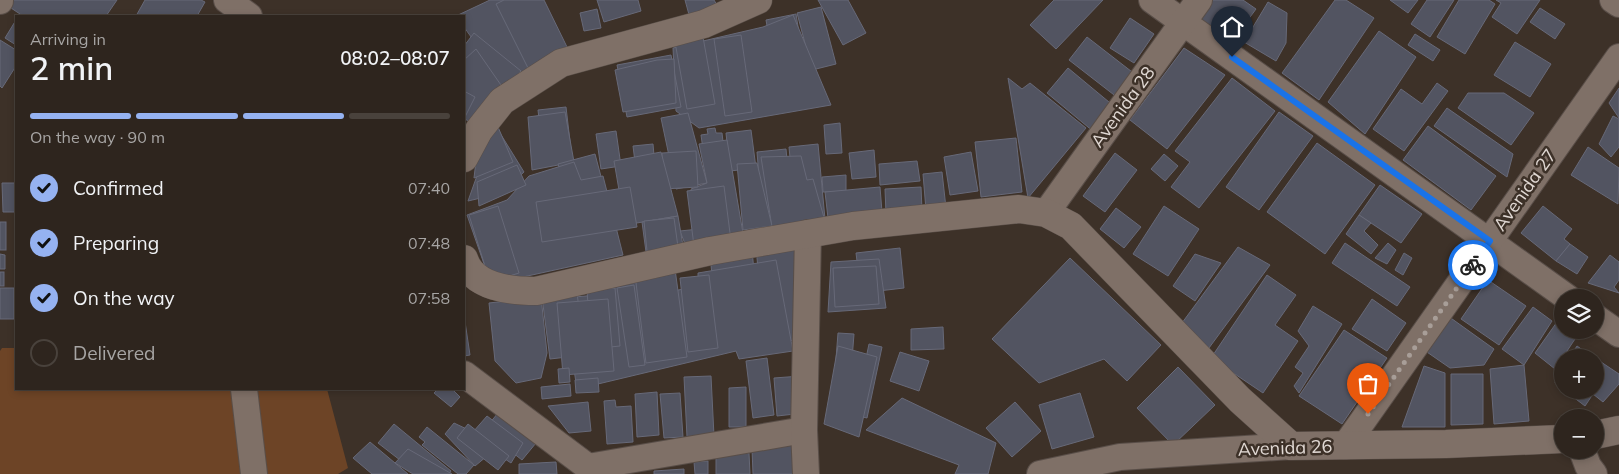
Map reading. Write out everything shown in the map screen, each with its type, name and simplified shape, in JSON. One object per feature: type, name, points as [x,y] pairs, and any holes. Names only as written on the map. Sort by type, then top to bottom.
[{"type":"main road","points":[[465,156],[479,130],[502,100],[561,63],[704,24],[758,0]]},
{"type":"main road","points":[[465,261],[473,274],[487,283],[510,291],[536,291],[710,251],[808,233],[957,214],[1019,209],[1046,213],[1071,226],[1240,400],[1291,446]]},
{"type":"main road","points":[[1604,433],[1619,430]]},
{"type":"main road","name":"Avenida 26","points":[[1291,446],[1345,446],[1554,438]]},
{"type":"street","points":[[227,0],[248,15]]},
{"type":"street","points":[[1152,0],[1556,289]]},
{"type":"street","name":"Avenida 28","points":[[1046,213],[1199,0]]},
{"type":"street","points":[[1613,0],[1619,4]]},
{"type":"street","name":"Avenida 27","points":[[1345,446],[1619,58]]},
{"type":"street","points":[[806,474],[804,430],[808,233]]},
{"type":"street","points":[[1604,323],[1619,334]]},
{"type":"street","points":[[465,375],[589,470],[804,430]]},
{"type":"street","points":[[244,390],[254,474]]},
{"type":"street","name":"Avenida 26","points":[[1040,474],[1120,457],[1291,446]]},
{"type":"street","points":[[1585,459],[1594,474]]},
{"type":"shaded area","points":[[2,348],[15,348],[15,390],[327,390],[348,468],[338,474],[0,474],[0,351]]},
{"type":"building","points":[[11,0],[117,0],[107,15],[20,15],[8,6]]},
{"type":"building","points":[[145,0],[201,0],[205,2],[198,15],[137,15]]},
{"type":"building","points":[[490,0],[521,0],[544,63],[506,79],[496,72],[465,28],[465,15],[458,15]]},
{"type":"building","points":[[504,0],[544,0],[568,49],[528,68],[496,4]]},
{"type":"building","points":[[597,0],[638,0],[641,11],[604,22]]},
{"type":"building","points":[[685,0],[714,0],[721,12],[691,22]]},
{"type":"building","points":[[818,0],[848,0],[866,33],[843,45]]},
{"type":"building","points":[[1054,0],[1103,0],[1056,49],[1030,25]]},
{"type":"building","points":[[1211,0],[1243,0],[1256,9],[1231,43],[1197,19]]},
{"type":"building","points":[[1335,0],[1346,0],[1374,18],[1319,100],[1282,73]]},
{"type":"building","points":[[1390,0],[1418,0],[1408,13]]},
{"type":"building","points":[[1427,0],[1454,0],[1430,37],[1411,24]]},
{"type":"building","points":[[1459,0],[1489,0],[1495,4],[1465,54],[1437,37]]},
{"type":"building","points":[[1496,0],[1540,0],[1517,34],[1492,17],[1501,3]]},
{"type":"building","points":[[1268,2],[1287,13],[1286,43],[1276,61],[1244,42]]},
{"type":"building","points":[[821,7],[836,64],[812,70],[797,13]]},
{"type":"building","points":[[1540,8],[1565,24],[1555,39],[1530,22]]},
{"type":"building","points":[[597,9],[601,28],[584,31],[580,13]]},
{"type":"building","points":[[796,14],[807,84],[778,89],[766,20]]},
{"type":"building","points":[[793,15],[831,105],[699,128],[676,111],[673,48],[763,27]]},
{"type":"building","points":[[1130,18],[1154,34],[1134,63],[1110,48]]},
{"type":"building","points":[[15,22],[15,44],[5,38]]},
{"type":"building","points":[[1379,31],[1416,57],[1365,134],[1328,102]]},
{"type":"building","points":[[474,33],[521,71],[494,103],[465,80],[465,45]]},
{"type":"building","points":[[1415,34],[1440,50],[1433,61],[1408,45]]},
{"type":"building","points":[[741,35],[752,112],[725,116],[714,39]]},
{"type":"building","points":[[703,37],[715,104],[687,109],[675,42]]},
{"type":"building","points":[[1087,37],[1136,75],[1118,98],[1069,60]]},
{"type":"building","points":[[0,40],[15,49],[15,68],[2,88],[0,86]]},
{"type":"building","points":[[1515,42],[1551,64],[1530,97],[1494,75]]},
{"type":"building","points":[[1184,48],[1225,75],[1167,149],[1130,120]]},
{"type":"building","points":[[476,49],[503,88],[473,125],[465,119],[465,59]]},
{"type":"building","points":[[671,55],[681,107],[627,117],[617,65]]},
{"type":"building","points":[[674,59],[676,103],[623,112],[615,70],[657,60]]},
{"type":"building","points":[[1068,68],[1115,107],[1094,132],[1047,93]]},
{"type":"building","points":[[1008,78],[1022,89],[1030,83],[1086,128],[1028,198]]},
{"type":"building","points":[[1232,78],[1275,111],[1199,208],[1171,187],[1190,162],[1175,151]]},
{"type":"building","points":[[1437,83],[1448,91],[1404,151],[1373,129],[1401,89],[1422,104]]},
{"type":"building","points":[[1619,88],[1619,118],[1609,103]]},
{"type":"building","points":[[465,92],[475,97],[465,117]]},
{"type":"building","points":[[1468,93],[1504,93],[1534,113],[1511,145],[1458,108]]},
{"type":"building","points":[[566,107],[571,150],[543,154],[538,110]]},
{"type":"building","points":[[1447,108],[1513,154],[1507,177],[1434,126]]},
{"type":"building","points":[[565,112],[574,162],[532,170],[528,117]]},
{"type":"building","points":[[1279,112],[1313,136],[1259,210],[1226,187]]},
{"type":"building","points":[[688,113],[707,183],[676,189],[661,118]]},
{"type":"building","points":[[1613,116],[1619,119],[1619,147],[1611,157],[1599,144]]},
{"type":"building","points":[[840,123],[842,153],[826,154],[824,125]]},
{"type":"building","points":[[495,125],[524,172],[502,193],[468,201]]},
{"type":"building","points":[[1428,126],[1496,176],[1471,210],[1403,160]]},
{"type":"building","points":[[498,127],[513,162],[474,178],[476,161],[482,145]]},
{"type":"building","points":[[715,128],[716,133],[722,133],[728,184],[708,186],[701,135],[708,134],[707,129]]},
{"type":"building","points":[[751,130],[756,168],[730,171],[726,133]]},
{"type":"building","points":[[616,131],[621,166],[601,169],[596,134]]},
{"type":"building","points":[[1016,138],[1022,192],[981,197],[975,142]]},
{"type":"building","points":[[727,140],[744,239],[687,249],[680,231],[699,229],[691,189],[707,183],[699,144]]},
{"type":"building","points":[[1317,143],[1375,185],[1325,254],[1267,212]]},
{"type":"building","points":[[653,144],[655,167],[636,170],[633,146]]},
{"type":"building","points":[[818,144],[825,219],[796,221],[789,147]]},
{"type":"building","points":[[1588,147],[1619,168],[1618,204],[1571,175]]},
{"type":"building","points":[[786,149],[793,223],[763,226],[757,152]]},
{"type":"building","points":[[874,150],[876,177],[852,179],[849,153]]},
{"type":"building","points":[[696,151],[698,187],[664,189],[662,153]]},
{"type":"building","points":[[661,152],[678,216],[625,225],[614,161]]},
{"type":"building","points":[[971,152],[978,191],[950,195],[944,157]]},
{"type":"building","points":[[1115,153],[1137,170],[1105,212],[1083,196]]},
{"type":"building","points":[[595,154],[603,184],[567,194],[558,164]]},
{"type":"building","points":[[1164,154],[1178,166],[1165,181],[1151,169]]},
{"type":"building","points":[[801,156],[807,180],[813,179],[825,221],[773,234],[761,157]]},
{"type":"building","points":[[917,161],[920,181],[880,185],[879,164]]},
{"type":"building","points":[[574,162],[581,180],[603,176],[623,255],[491,284],[467,215],[507,200],[529,176]]},
{"type":"building","points":[[757,163],[772,226],[743,230],[737,164]]},
{"type":"building","points":[[517,165],[526,185],[479,206],[477,182]]},
{"type":"building","points":[[942,172],[946,208],[926,210],[923,174]]},
{"type":"building","points":[[846,175],[846,191],[823,192],[822,177]]},
{"type":"building","points":[[2,183],[15,183],[15,212],[3,212]]},
{"type":"building","points":[[1380,185],[1422,214],[1401,243],[1359,215]]},
{"type":"building","points":[[724,186],[731,241],[694,246],[687,191]]},
{"type":"building","points":[[630,187],[637,227],[542,242],[536,202]]},
{"type":"building","points":[[880,187],[882,212],[828,218],[825,192]]},
{"type":"building","points":[[921,187],[922,210],[886,213],[885,189]]},
{"type":"building","points":[[498,206],[519,273],[490,282],[469,215]]},
{"type":"building","points":[[1164,206],[1199,229],[1168,276],[1133,254]]},
{"type":"building","points":[[1543,206],[1572,229],[1564,239],[1570,244],[1556,261],[1521,233]]},
{"type":"building","points":[[1116,208],[1141,227],[1124,248],[1100,229]]},
{"type":"building","points":[[1359,215],[1371,223],[1364,231],[1378,245],[1371,254],[1346,234]]},
{"type":"building","points":[[678,216],[683,246],[646,252],[642,222]]},
{"type":"building","points":[[674,218],[678,247],[647,251],[644,221]]},
{"type":"building","points":[[0,222],[6,222],[6,250],[0,250]]},
{"type":"building","points":[[1345,243],[1410,287],[1397,306],[1332,263]]},
{"type":"building","points":[[1388,243],[1396,250],[1387,264],[1375,258]]},
{"type":"building","points":[[798,244],[802,339],[765,344],[756,247]]},
{"type":"building","points":[[1570,244],[1588,257],[1577,274],[1556,261]]},
{"type":"building","points":[[1238,247],[1270,265],[1206,352],[1179,327]]},
{"type":"building","points":[[900,248],[904,288],[861,293],[856,253]]},
{"type":"building","points":[[752,250],[761,346],[719,350],[710,254]]},
{"type":"building","points":[[1404,253],[1412,258],[1403,275],[1395,270]]},
{"type":"building","points":[[0,254],[5,255],[5,269],[0,269]]},
{"type":"building","points":[[1195,254],[1221,263],[1195,301],[1173,286]]},
{"type":"building","points":[[1610,255],[1619,262],[1619,280],[1614,287],[1619,293],[1588,283]]},
{"type":"building","points":[[1070,258],[1161,345],[1127,381],[1104,359],[1039,383],[992,339]]},
{"type":"building","points":[[879,259],[886,308],[828,312],[831,262]]},
{"type":"building","points":[[776,260],[793,351],[739,359],[736,351],[577,389],[563,298],[608,294],[608,286],[640,282],[644,297],[698,286],[698,273]]},
{"type":"building","points":[[876,266],[879,304],[835,307],[833,268]]},
{"type":"building","points":[[675,269],[687,357],[646,363],[635,275]]},
{"type":"building","points":[[0,272],[4,272],[4,286],[0,286]]},
{"type":"building","points":[[709,275],[718,348],[688,352],[680,278]]},
{"type":"building","points":[[1267,275],[1296,295],[1275,325],[1298,341],[1263,393],[1211,358]]},
{"type":"building","points":[[1488,280],[1526,306],[1499,345],[1461,319]]},
{"type":"building","points":[[634,285],[645,365],[629,367],[617,288]]},
{"type":"building","points":[[0,288],[14,288],[14,319],[0,319]]},
{"type":"building","points":[[615,288],[620,346],[591,349],[587,290]]},
{"type":"building","points":[[577,293],[585,355],[550,359],[542,297]]},
{"type":"building","points":[[541,297],[547,353],[541,378],[516,383],[495,361],[489,303]]},
{"type":"building","points":[[608,299],[614,371],[563,375],[557,303]]},
{"type":"building","points":[[1372,299],[1406,323],[1387,351],[1352,329]]},
{"type":"building","points":[[1313,306],[1342,324],[1299,393],[1294,386],[1303,373],[1295,367],[1309,346],[1298,331]]},
{"type":"building","points":[[1533,307],[1552,321],[1524,365],[1502,349]]},
{"type":"building","points":[[1448,316],[1494,349],[1484,365],[1450,368],[1424,350]]},
{"type":"building","points":[[465,322],[470,355],[465,356]]},
{"type":"building","points":[[1554,326],[1554,339],[1575,339],[1568,349],[1554,349],[1554,368],[1535,353]]},
{"type":"building","points":[[943,327],[944,349],[911,350],[911,329]]},
{"type":"building","points":[[1344,330],[1387,358],[1342,424],[1299,396]]},
{"type":"building","points":[[838,333],[854,334],[848,411],[832,410]]},
{"type":"building","points":[[869,344],[882,347],[867,418],[854,415]]},
{"type":"building","points":[[838,346],[877,357],[859,437],[824,424]]},
{"type":"building","points":[[900,352],[929,361],[919,391],[890,381]]},
{"type":"building","points":[[767,358],[774,415],[753,418],[746,361]]},
{"type":"building","points":[[1604,364],[1619,374],[1619,384],[1603,402],[1599,399],[1604,399]]},
{"type":"building","points":[[1524,365],[1529,421],[1494,424],[1490,369]]},
{"type":"building","points":[[1424,366],[1445,373],[1445,427],[1402,427]]},
{"type":"building","points":[[1178,367],[1215,405],[1173,445],[1137,408]]},
{"type":"building","points":[[569,368],[570,382],[559,383],[558,369]]},
{"type":"building","points":[[1451,374],[1483,374],[1483,424],[1451,425]]},
{"type":"building","points":[[711,376],[714,436],[687,437],[684,377]]},
{"type":"building","points":[[801,376],[804,413],[777,416],[774,378]]},
{"type":"building","points":[[598,378],[599,392],[576,393],[575,380]]},
{"type":"building","points":[[570,384],[571,396],[542,399],[541,387]]},
{"type":"building","points":[[746,387],[746,427],[729,427],[729,388]]},
{"type":"building","points":[[437,390],[453,390],[460,397],[451,407],[434,393]]},
{"type":"building","points":[[657,392],[659,435],[637,437],[635,394]]},
{"type":"building","points":[[680,393],[683,437],[664,438],[660,394]]},
{"type":"building","points":[[1080,393],[1094,437],[1052,449],[1039,405]]},
{"type":"building","points":[[902,398],[996,443],[988,474],[955,474],[959,465],[866,430]]},
{"type":"building","points":[[1576,399],[1590,399],[1585,406]]},
{"type":"building","points":[[615,400],[616,407],[631,406],[633,442],[607,444],[604,401]]},
{"type":"building","points":[[588,402],[591,431],[569,433],[548,406]]},
{"type":"building","points":[[1015,402],[1041,431],[1012,457],[986,428]]},
{"type":"building","points":[[498,413],[536,443],[522,460],[484,430]]},
{"type":"building","points":[[487,416],[523,443],[511,463],[493,451],[475,466],[445,434],[454,423],[473,432]]},
{"type":"building","points":[[394,424],[451,471],[449,474],[418,474],[378,443]]},
{"type":"building","points":[[468,424],[509,456],[498,470],[457,438]]},
{"type":"building","points":[[427,427],[474,465],[466,474],[458,474],[422,445],[425,442],[419,437]]},
{"type":"building","points":[[794,441],[797,474],[753,474],[752,449]]},
{"type":"building","points":[[370,442],[408,474],[372,474],[353,458]]},
{"type":"building","points":[[408,449],[452,474],[413,474],[395,463]]},
{"type":"building","points":[[749,453],[750,474],[716,474],[716,454]]},
{"type":"building","points":[[708,461],[708,474],[695,474],[694,462]]},
{"type":"building","points":[[556,462],[557,474],[519,474],[519,464]]},
{"type":"building","points":[[684,469],[684,474],[654,474],[654,471]]},
{"type":"way so far","points":[[1368,414],[1473,265]]},
{"type":"route","points":[[1232,57],[1490,241],[1473,265]]}]
